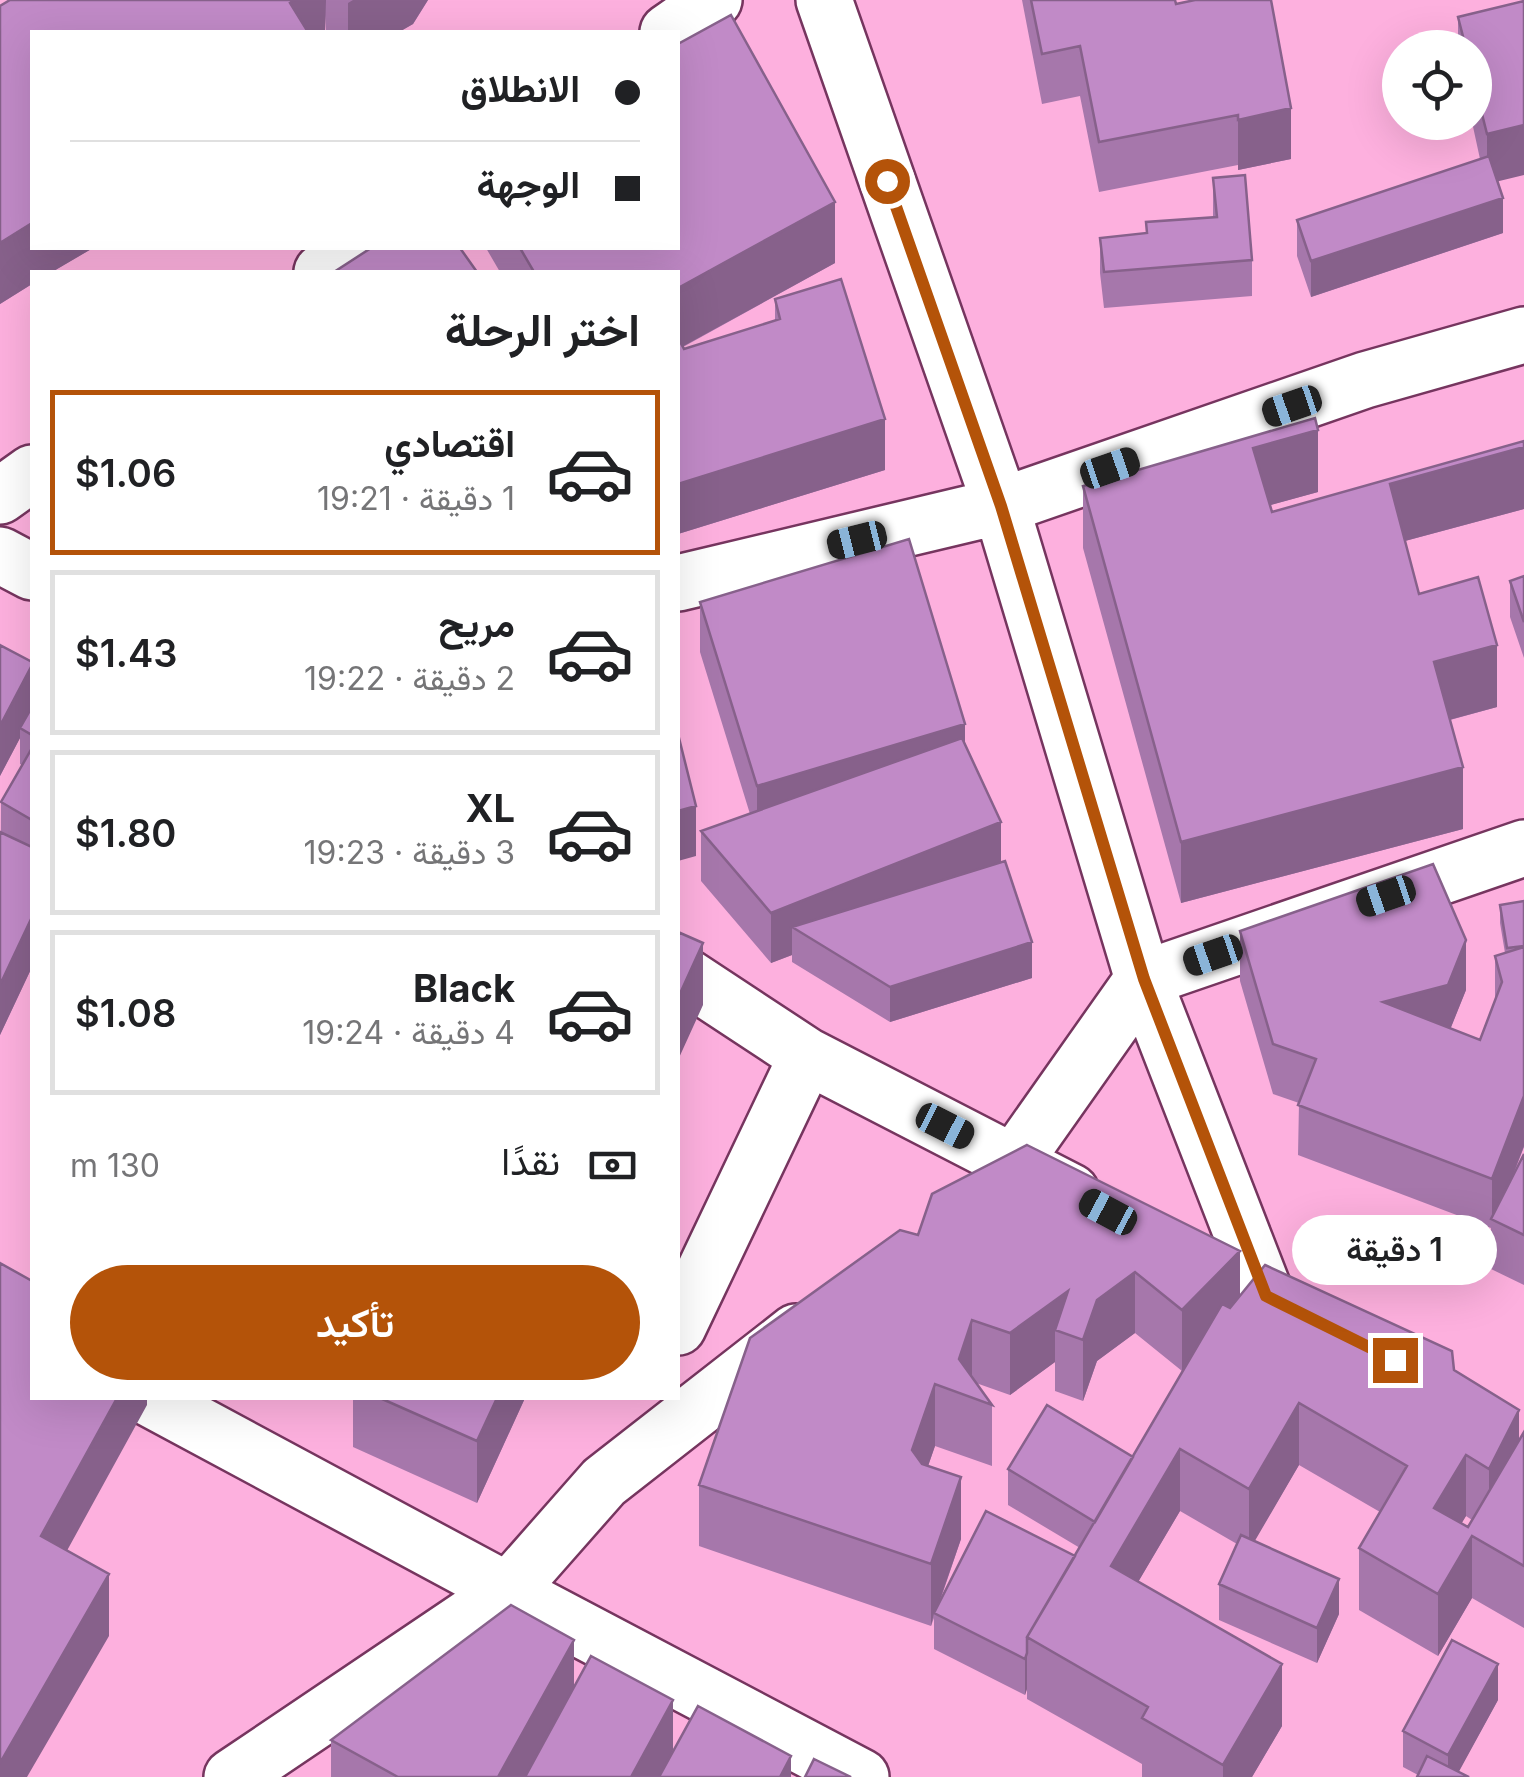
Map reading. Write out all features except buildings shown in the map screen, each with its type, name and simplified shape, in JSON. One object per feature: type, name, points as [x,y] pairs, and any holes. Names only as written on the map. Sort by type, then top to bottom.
[{"type":"street","points":[[671,30],[714,0]]},
{"type":"street","points":[[824,0],[1001,506],[1144,979],[1266,1296]]},
{"type":"street","points":[[325,270],[355,250]]},
{"type":"street","points":[[680,583],[1001,506],[1365,380],[1524,336]]},
{"type":"street","points":[[0,496],[30,474]]},
{"type":"street","points":[[0,555],[30,571]]},
{"type":"street","points":[[966,1199],[1014,1162],[1144,979],[1524,848]]},
{"type":"street","points":[[680,973],[807,1056],[1114,1215]]},
{"type":"street","points":[[680,1323],[807,1056]]},
{"type":"street","points":[[1199,1260],[1318,1322]]},
{"type":"street","points":[[232,1777],[508,1591],[604,1482],[840,1297]]},
{"type":"street","points":[[153,1400],[861,1777]]},
{"type":"street","points":[[604,1482],[643,1400]]},
{"type":"route","points":[[887,181],[1001,506],[1144,979],[1266,1296],[1395,1360]]}]
